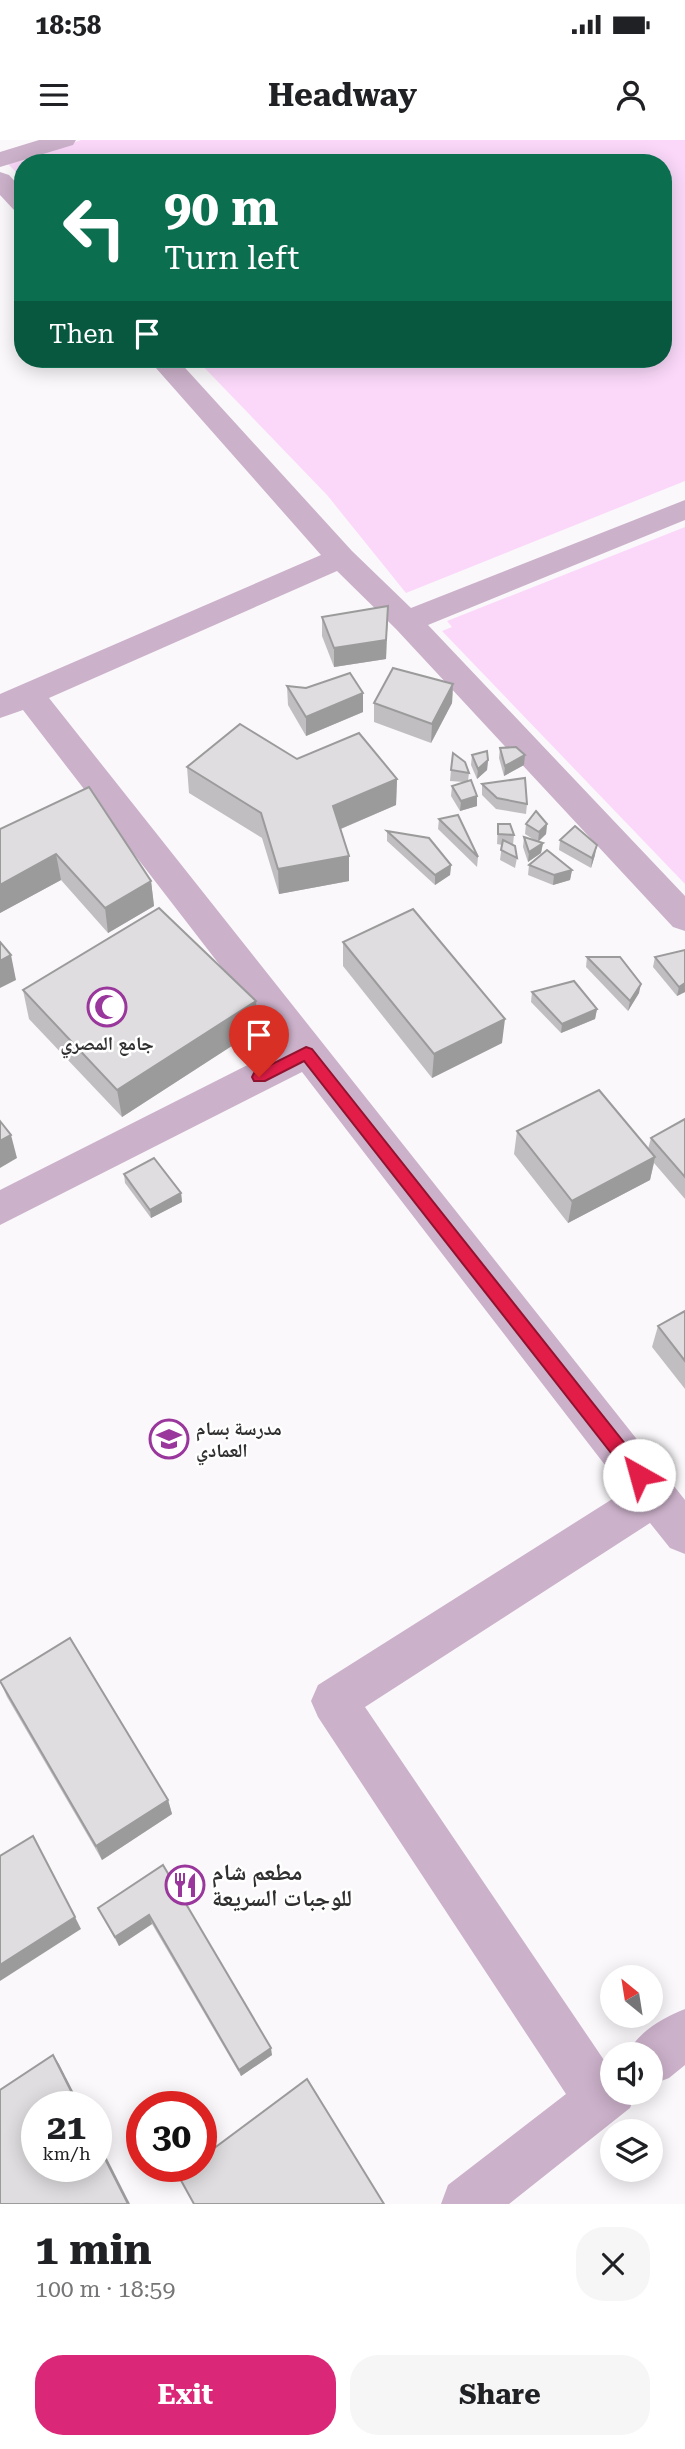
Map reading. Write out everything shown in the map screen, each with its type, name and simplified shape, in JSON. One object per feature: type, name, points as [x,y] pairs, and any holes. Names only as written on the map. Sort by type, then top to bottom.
[{"type":"street","points":[[19,154],[64,140]]},
{"type":"street","points":[[0,180],[14,195]]},
{"type":"street","points":[[170,368],[341,558],[407,622],[685,918]]},
{"type":"street","points":[[407,622],[685,509]]},
{"type":"street","points":[[341,558],[14,701],[306,1053],[685,1534]]},
{"type":"street","points":[[0,1209],[306,1053]]},
{"type":"street","points":[[600,2086],[334,1701],[656,1496]]},
{"type":"street","points":[[467,2204],[600,2100]]},
{"type":"shaded area","points":[[81,140],[685,140],[685,481],[406,593],[327,495],[205,368],[672,368],[672,154],[38,154]]},
{"type":"shaded area","points":[[685,527],[685,884],[442,631],[452,627],[447,621]]},
{"type":"building","points":[[388,606],[386,640],[334,648],[322,617]]},
{"type":"building","points":[[393,668],[453,684],[432,724],[374,703]]},
{"type":"building","points":[[350,673],[363,693],[306,717],[287,686],[306,688]]},
{"type":"building","points":[[240,724],[297,759],[359,733],[397,779],[333,806],[349,856],[278,869],[261,813],[187,767]]},
{"type":"building","points":[[516,747],[525,755],[505,766],[500,748]]},
{"type":"building","points":[[487,751],[488,760],[478,769],[472,755]]},
{"type":"building","points":[[453,753],[465,762],[469,773],[451,770]]},
{"type":"building","points":[[525,778],[527,804],[497,798],[482,784]]},
{"type":"building","points":[[471,780],[477,796],[461,801],[452,786]]},
{"type":"building","points":[[89,787],[151,881],[105,908],[56,854],[0,885],[0,829]]},
{"type":"building","points":[[536,811],[547,824],[539,832],[526,824]]},
{"type":"building","points":[[458,815],[478,857],[439,819]]},
{"type":"building","points":[[498,824],[510,824],[514,835],[498,834]]},
{"type":"building","points":[[575,826],[597,845],[592,858],[560,840]]},
{"type":"building","points":[[387,831],[429,838],[451,865],[435,875]]},
{"type":"building","points":[[524,837],[543,843],[529,852]]},
{"type":"building","points":[[503,840],[515,846],[517,858],[501,850]]},
{"type":"building","points":[[547,850],[572,870],[554,875],[529,865]]},
{"type":"building","points":[[159,908],[256,1001],[117,1090],[23,990]]},
{"type":"building","points":[[413,909],[505,1019],[434,1054],[343,942]]},
{"type":"building","points":[[0,942],[11,955],[0,961]]},
{"type":"building","points":[[685,950],[685,983],[679,987],[655,957]]},
{"type":"building","points":[[587,957],[620,957],[641,984],[630,1001]]},
{"type":"building","points":[[574,981],[597,1009],[562,1024],[532,992]]},
{"type":"building","points":[[599,1090],[655,1157],[572,1201],[517,1131]]},
{"type":"building","points":[[685,1119],[685,1177],[651,1138]]},
{"type":"building","points":[[0,1121],[11,1135],[0,1141]]},
{"type":"building","points":[[154,1158],[181,1193],[150,1210],[124,1174]]},
{"type":"building","points":[[685,1311],[685,1361],[658,1326]]},
{"type":"building","points":[[70,1638],[168,1800],[96,1846],[0,1681]]},
{"type":"building","points":[[33,1836],[75,1917],[0,1965],[0,1856]]},
{"type":"building","points":[[163,1865],[271,2048],[239,2070],[149,1915],[115,1937],[98,1908]]},
{"type":"building","points":[[53,2055],[71,2091],[21,2091],[21,2182],[112,2182],[112,2172],[128,2204],[0,2204],[0,2090]]},
{"type":"building","points":[[307,2079],[384,2204],[194,2204],[182,2182],[217,2182],[217,2146]]},
{"type":"place","name":"جامع المصري","points":[[107,1007]]},
{"type":"place","name":"مدرسة بسام العمادي","points":[[169,1439]]},
{"type":"place","name":"مطعم شام للوجبات السريعة","points":[[185,1885]]},
{"type":"route","points":[[259,1077],[306,1053],[639,1475]]}]
